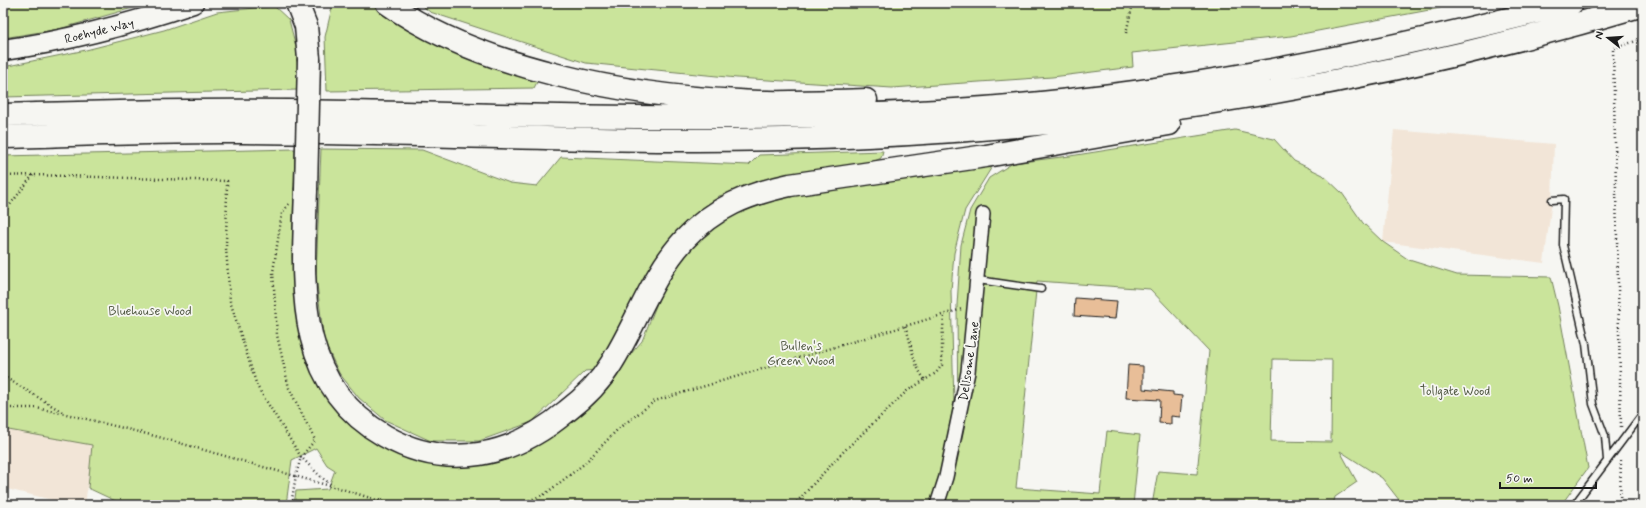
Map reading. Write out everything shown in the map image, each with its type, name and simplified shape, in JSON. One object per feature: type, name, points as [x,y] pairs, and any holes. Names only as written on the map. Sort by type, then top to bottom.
[{"type":"highway","points":[[297,3],[306,26],[309,59],[298,196],[309,332],[322,369],[331,385],[342,400],[370,427],[392,440],[416,449],[439,454],[464,455],[487,453],[516,444],[554,422],[595,385],[610,366],[670,257],[698,226],[715,213],[737,200],[759,191],[790,185],[986,156],[1220,114],[1264,95]]},
{"type":"highway","points":[[387,3],[407,17],[441,35],[514,63],[584,82],[664,94],[739,101],[876,100],[959,110]]},
{"type":"highway","points":[[3,115],[284,111],[722,118],[829,116],[959,110],[1058,101],[1163,88],[1304,65],[1458,32],[1572,3]]},
{"type":"highway","points":[[3,136],[240,132],[651,140],[784,139],[908,134],[1037,124],[1142,113],[1264,95],[1401,68],[1463,54],[1580,23],[1643,4]]},
{"type":"main road","name":"Roehyde Way","points":[[3,50],[38,45],[162,13],[193,3]]},
{"type":"street","name":"Dellsome Lane","points":[[937,505],[946,477],[968,372],[978,280],[983,214]]},
{"type":"lane","points":[[1552,200],[1564,199],[1563,245],[1586,344],[1593,404],[1605,436],[1607,460]]},
{"type":"lane","points":[[978,280],[1042,289]]},
{"type":"lane","points":[[1574,505],[1643,413]]},
{"type":"path","points":[[1126,34],[1133,3]]},
{"type":"path","points":[[1620,505],[1621,442],[1613,48],[1643,39]]},
{"type":"path","points":[[3,214],[33,175]]},
{"type":"path","points":[[3,176],[33,175],[227,181],[226,248],[230,301],[257,386],[301,457],[332,486]]},
{"type":"path","points":[[291,505],[296,475],[301,457],[315,440],[289,388],[277,335],[273,272],[282,213],[298,196]]},
{"type":"path","points":[[518,505],[545,494],[578,468],[619,428],[655,401],[975,304]]},
{"type":"path","points":[[794,505],[840,455],[901,396],[936,373],[942,365],[944,314]]},
{"type":"path","points":[[905,326],[912,355],[925,380]]},
{"type":"path","points":[[3,376],[66,414]]},
{"type":"path","points":[[3,408],[36,408],[155,436],[296,475],[392,505]]},
{"type":"shaded area","points":[[1394,130],[1554,144],[1552,200],[1544,263],[1383,242]]},
{"type":"shaded area","points":[[3,429],[93,445],[85,505],[73,505],[3,488]]},
{"type":"green space","points":[[3,3],[150,3],[59,29],[3,38]]},
{"type":"green space","points":[[333,3],[377,3],[540,76],[534,88],[327,91],[325,37]]},
{"type":"green space","points":[[419,3],[1451,3],[1440,8],[1291,36],[1132,53],[1133,67],[1052,77],[892,88],[737,78],[586,63],[430,12]]},
{"type":"green space","points":[[274,6],[289,20],[297,51],[298,90],[3,97],[3,67],[86,50],[164,30],[217,12]]},
{"type":"green space","name":"Tollgate Wood","points":[[1235,130],[1274,139],[1294,161],[1323,175],[1342,193],[1363,223],[1383,242],[1409,260],[1457,275],[1551,277],[1558,306],[1588,468],[1561,505],[1403,505],[1382,478],[1340,451],[1357,482],[1335,497],[1333,505],[1152,505],[1158,471],[1197,474],[1209,351],[1150,289],[1037,281],[1016,488],[1100,494],[1107,431],[1140,435],[1133,505],[945,505],[958,430],[957,305],[961,245],[970,210],[989,178],[1013,163],[1070,156]],"holes":[[[1273,359],[1332,360],[1331,442],[1271,441]]]},
{"type":"green space","points":[[295,149],[292,256],[296,316],[308,355],[379,441],[484,461],[581,412],[642,341],[671,268],[709,226],[753,203],[861,181],[995,162],[965,210],[954,253],[951,291],[954,404],[939,478],[930,505],[294,505],[296,491],[328,489],[335,470],[327,465],[316,448],[292,460],[286,505],[124,505],[88,488],[92,445],[3,429],[3,156]]},
{"type":"green space","points":[[321,149],[422,150],[510,183],[537,186],[561,157],[749,165],[759,155],[883,151],[881,158],[865,166],[780,178],[719,196],[678,234],[597,370],[585,371],[532,422],[479,441],[431,441],[385,420],[359,398],[339,373],[324,341],[316,276]]},
{"type":"building","points":[[1075,298],[1117,301],[1115,319],[1074,316]]},
{"type":"building","points":[[1128,365],[1143,366],[1143,389],[1173,392],[1173,395],[1182,396],[1180,417],[1171,416],[1171,424],[1159,423],[1160,400],[1126,398]]},
{"type":"park label","name":"Bluehouse Wood","points":[[150,310]]},
{"type":"park label","name":"Bullen's Green Wood","points":[[801,352]]}]
